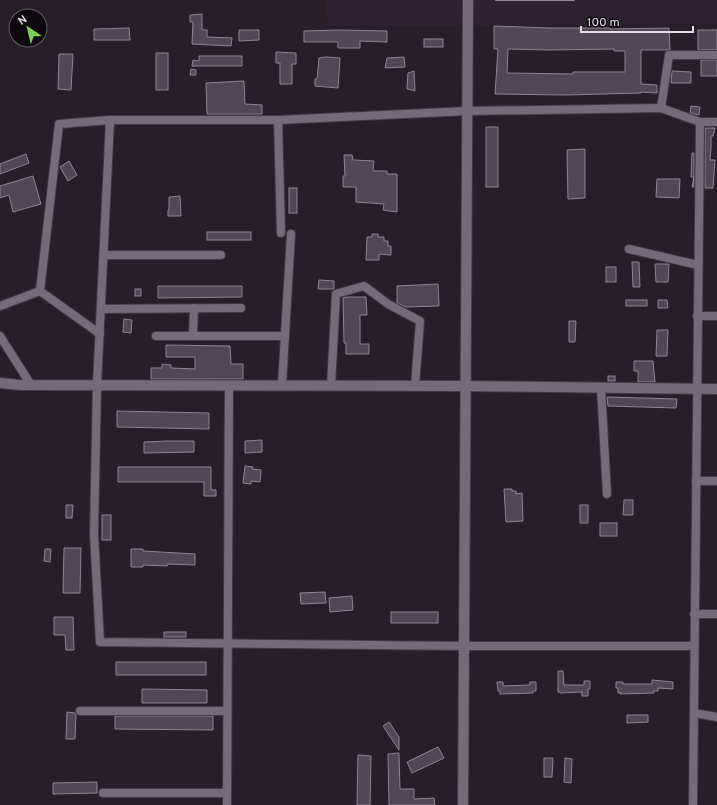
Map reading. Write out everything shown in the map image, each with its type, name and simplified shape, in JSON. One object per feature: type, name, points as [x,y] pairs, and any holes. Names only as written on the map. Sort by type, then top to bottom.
[{"type":"street","points":[[463,805],[468,0]]},
{"type":"street","points":[[661,108],[669,55],[717,55]]},
{"type":"street","points":[[40,291],[59,124],[110,120],[278,120],[468,111],[661,108],[700,122],[717,122]]},
{"type":"street","points":[[110,120],[97,385],[94,534],[100,642],[464,646],[694,646]]},
{"type":"street","points":[[278,120],[281,233]]},
{"type":"street","points":[[693,805],[696,389],[700,122]]},
{"type":"street","points":[[282,386],[291,234]]},
{"type":"street","points":[[629,249],[698,265]]},
{"type":"street","points":[[104,255],[221,255]]},
{"type":"street","points":[[330,386],[336,294],[364,286],[388,304],[420,320],[415,386]]},
{"type":"street","points":[[0,306],[40,291]]},
{"type":"street","points":[[40,291],[100,334]]},
{"type":"street","points":[[193,336],[194,308]]},
{"type":"street","points":[[101,309],[241,308]]},
{"type":"street","points":[[697,316],[717,316]]},
{"type":"street","points":[[0,336],[31,385]]},
{"type":"street","points":[[156,336],[285,336]]},
{"type":"street","points":[[0,383],[31,385],[465,386],[717,389]]},
{"type":"street","points":[[227,805],[229,385]]},
{"type":"street","points":[[601,388],[607,494]]},
{"type":"street","points":[[696,481],[717,481]]},
{"type":"street","points":[[694,614],[717,614]]},
{"type":"street","points":[[80,711],[227,711]]},
{"type":"street","points":[[694,713],[717,717]]},
{"type":"street","points":[[103,792],[227,793]]},
{"type":"shaded area","points":[[325,0],[717,0],[717,24],[328,26]]},
{"type":"building","points":[[202,14],[202,30],[207,30],[207,37],[232,38],[231,46],[192,44],[193,22],[190,22],[190,15]]},
{"type":"building","points":[[494,26],[610,29],[669,28],[670,50],[641,50],[641,84],[657,85],[657,93],[641,92],[565,95],[495,94],[498,49],[494,49]],"holes":[[[508,49],[614,49],[614,51],[625,51],[625,72],[573,72],[573,74],[507,73]]]},
{"type":"building","points":[[129,28],[130,40],[94,40],[94,29]]},
{"type":"building","points":[[239,30],[259,30],[259,40],[239,41]]},
{"type":"building","points":[[698,30],[717,30],[717,50],[698,50]]},
{"type":"building","points":[[304,31],[387,31],[387,42],[360,41],[360,48],[338,48],[338,42],[304,42]]},
{"type":"building","points":[[424,39],[443,39],[443,47],[424,47]]},
{"type":"building","points":[[276,52],[296,53],[296,64],[292,64],[292,84],[280,84],[280,63],[276,63]]},
{"type":"building","points":[[156,53],[168,53],[168,90],[156,90]]},
{"type":"building","points":[[59,54],[73,54],[71,90],[58,89]]},
{"type":"building","points":[[199,56],[242,56],[242,66],[192,66],[193,60],[199,61]]},
{"type":"building","points":[[404,57],[405,67],[385,68],[387,58]]},
{"type":"building","points":[[319,58],[340,58],[338,88],[315,86]]},
{"type":"building","points":[[701,60],[717,60],[717,76],[701,76]]},
{"type":"building","points":[[191,69],[196,70],[196,75],[190,75]]},
{"type":"building","points":[[414,71],[415,91],[407,89],[408,73]]},
{"type":"building","points":[[672,71],[691,72],[691,83],[671,83]]},
{"type":"building","points":[[244,81],[245,104],[262,105],[262,114],[207,114],[206,83]]},
{"type":"building","points":[[691,106],[700,107],[699,115],[690,113]]},
{"type":"building","points":[[486,127],[498,127],[498,187],[486,187]]},
{"type":"building","points":[[705,128],[715,128],[713,136],[711,136],[710,160],[715,160],[713,188],[705,188]]},
{"type":"building","points":[[585,149],[585,198],[568,199],[567,150]]},
{"type":"building","points":[[692,153],[694,153],[694,177],[691,177]]},
{"type":"building","points":[[26,154],[29,163],[0,174],[0,164]]},
{"type":"building","points":[[344,155],[352,155],[353,160],[374,161],[373,171],[387,171],[387,174],[397,174],[397,212],[383,210],[384,204],[356,202],[356,187],[343,187],[343,176],[345,176]]},
{"type":"building","points":[[69,161],[77,175],[68,181],[60,167]]},
{"type":"building","points":[[33,176],[41,204],[13,212],[9,195],[0,198],[0,186]]},
{"type":"building","points":[[657,179],[680,179],[679,198],[656,197]]},
{"type":"building","points":[[289,188],[297,188],[297,213],[289,213]]},
{"type":"building","points":[[180,196],[181,216],[168,216],[169,197]]},
{"type":"building","points":[[207,232],[251,232],[251,240],[207,240]]},
{"type":"building","points":[[372,234],[378,234],[378,237],[384,237],[384,241],[388,241],[388,246],[391,246],[391,255],[379,254],[379,260],[366,260],[367,237],[372,237]]},
{"type":"building","points":[[632,262],[639,262],[640,287],[633,287]]},
{"type":"building","points":[[655,264],[669,264],[668,282],[656,282]]},
{"type":"building","points":[[606,267],[616,267],[616,282],[606,282]]},
{"type":"building","points":[[319,280],[334,281],[334,289],[318,289]]},
{"type":"building","points":[[438,284],[439,306],[406,307],[397,303],[397,286]]},
{"type":"building","points":[[158,286],[242,286],[242,297],[158,298]]},
{"type":"building","points":[[135,289],[141,289],[141,296],[135,296]]},
{"type":"building","points":[[366,297],[367,315],[360,315],[360,344],[369,344],[369,354],[346,354],[346,343],[344,343],[343,298]]},
{"type":"building","points":[[626,300],[647,300],[647,306],[626,306]]},
{"type":"building","points":[[658,300],[667,300],[668,308],[658,308]]},
{"type":"building","points":[[124,319],[132,320],[131,333],[123,332]]},
{"type":"building","points":[[569,321],[576,321],[575,342],[569,342]]},
{"type":"building","points":[[657,330],[668,330],[667,356],[656,356]]},
{"type":"building","points":[[166,345],[230,346],[231,364],[243,364],[243,379],[151,379],[151,368],[162,368],[162,364],[171,365],[171,368],[195,369],[195,357],[166,357]]},
{"type":"building","points":[[634,361],[653,361],[655,382],[638,382],[638,371],[634,371]]},
{"type":"building","points":[[608,376],[615,376],[615,381],[608,381]]},
{"type":"building","points":[[607,397],[677,399],[676,408],[608,406]]},
{"type":"building","points":[[117,411],[209,413],[209,429],[117,427]]},
{"type":"building","points":[[262,440],[262,452],[245,453],[245,441]]},
{"type":"building","points":[[194,441],[194,452],[144,453],[144,442]]},
{"type":"building","points":[[245,466],[253,467],[252,469],[261,470],[260,482],[251,481],[251,484],[243,483]]},
{"type":"building","points":[[118,467],[211,467],[211,490],[216,490],[216,496],[204,496],[204,482],[118,482]]},
{"type":"building","points":[[504,489],[512,489],[512,491],[516,491],[516,494],[522,493],[523,521],[506,522]]},
{"type":"building","points":[[624,500],[633,500],[633,515],[623,515]]},
{"type":"building","points":[[66,505],[73,505],[72,518],[66,518]]},
{"type":"building","points":[[580,505],[588,505],[588,523],[580,523]]},
{"type":"building","points":[[102,515],[111,515],[111,540],[102,540]]},
{"type":"building","points":[[600,523],[617,523],[617,536],[600,536]]},
{"type":"building","points":[[64,548],[81,548],[80,593],[63,593]]},
{"type":"building","points":[[45,549],[51,549],[50,562],[44,561]]},
{"type":"building","points":[[131,549],[195,554],[195,565],[168,564],[167,566],[143,565],[143,567],[131,567]]},
{"type":"building","points":[[325,592],[326,603],[301,604],[300,593]]},
{"type":"building","points":[[352,596],[353,610],[330,612],[329,598]]},
{"type":"building","points":[[391,612],[438,612],[438,623],[391,623]]},
{"type":"building","points":[[54,617],[73,617],[74,650],[66,650],[65,635],[54,635]]},
{"type":"building","points":[[164,632],[186,632],[186,637],[164,637]]},
{"type":"building","points":[[116,662],[206,662],[206,675],[116,675]]},
{"type":"building","points":[[558,671],[563,671],[564,685],[584,685],[584,681],[590,681],[588,696],[582,696],[582,692],[558,692]]},
{"type":"building","points":[[652,680],[673,682],[673,689],[658,688],[658,691],[653,691],[654,693],[620,694],[620,692],[618,693],[618,688],[616,688],[616,682],[623,682],[623,684],[652,684]]},
{"type":"building","points":[[497,682],[503,682],[503,686],[530,685],[530,682],[536,682],[536,691],[533,691],[533,693],[500,694],[500,691],[498,691]]},
{"type":"building","points":[[142,689],[207,690],[207,703],[142,703]]},
{"type":"building","points":[[67,712],[75,713],[76,715],[75,739],[66,739]]},
{"type":"building","points":[[627,715],[648,715],[648,722],[627,723]]},
{"type":"building","points":[[115,716],[213,716],[213,730],[115,729]]},
{"type":"building","points":[[389,722],[399,737],[399,750],[383,726]]},
{"type":"building","points":[[438,747],[444,758],[412,773],[407,762]]},
{"type":"building","points":[[399,753],[400,789],[414,789],[414,799],[434,798],[435,805],[389,805],[388,754]]},
{"type":"building","points":[[358,755],[371,756],[370,805],[357,805]]},
{"type":"building","points":[[544,758],[553,758],[552,777],[544,777]]},
{"type":"building","points":[[565,758],[572,759],[571,783],[564,782]]},
{"type":"building","points":[[97,782],[97,793],[53,794],[53,783]]},
{"type":"railway","points":[[496,0],[574,0]]}]
